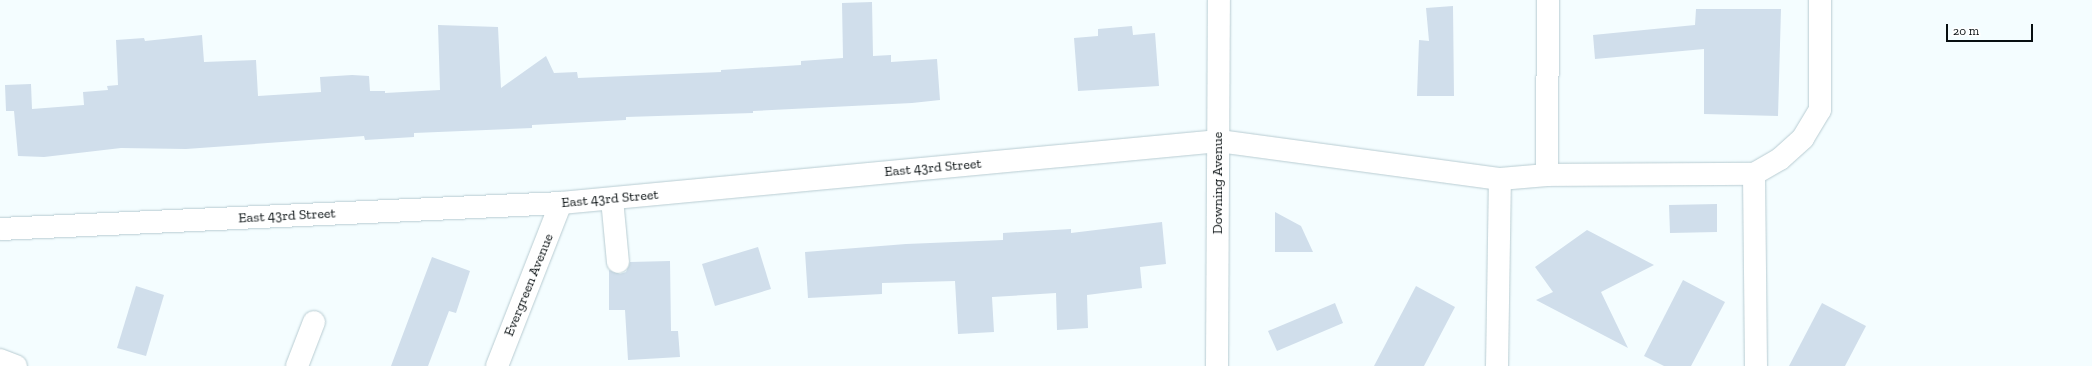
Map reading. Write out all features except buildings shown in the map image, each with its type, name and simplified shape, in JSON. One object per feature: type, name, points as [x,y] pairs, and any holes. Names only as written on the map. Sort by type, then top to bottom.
[{"type":"street","name":"Downing Avenue","points":[[1217,366],[1219,0]]},
{"type":"street","points":[[1546,175],[1548,0]]},
{"type":"street","points":[[1756,366],[1754,174],[1780,159],[1803,138],[1820,110],[1820,0]]},
{"type":"street","name":"East 43rd Street","points":[[0,229],[561,204],[1218,141],[1500,179],[1546,175],[1754,174]]},
{"type":"street","points":[[1497,366],[1500,179]]},
{"type":"street","points":[[612,199],[618,262]]},
{"type":"street","name":"Evergreen Avenue","points":[[497,366],[561,204]]},
{"type":"street","points":[[297,366],[314,322]]},
{"type":"street","points":[[0,360],[16,366]]}]
